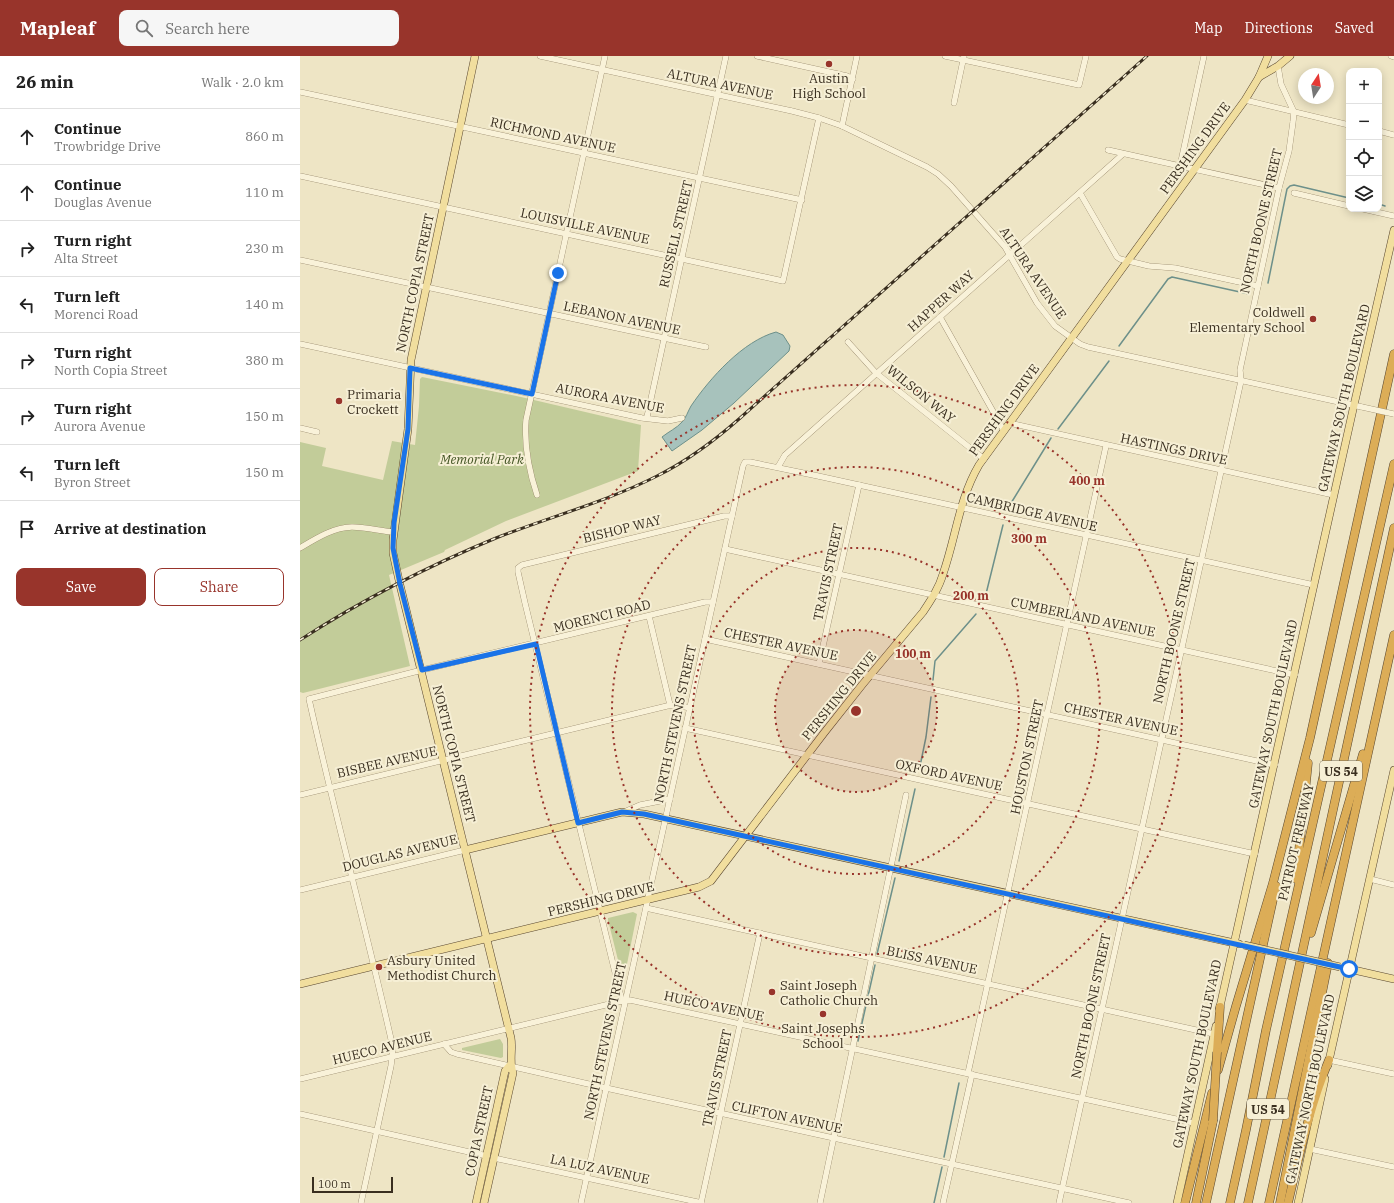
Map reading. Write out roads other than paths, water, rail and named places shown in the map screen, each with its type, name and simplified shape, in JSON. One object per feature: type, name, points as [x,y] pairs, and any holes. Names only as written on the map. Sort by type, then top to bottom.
[{"type":"highway","points":[[1185,1203],[1225,1042],[1273,883],[1294,803],[1310,738],[1394,354]]},
{"type":"highway","name":"PATRIOT FREEWAY","points":[[1230,1203],[1266,1030],[1394,464]]},
{"type":"highway","name":"US 54","points":[[1248,1203],[1394,528]]},
{"type":"highway","points":[[1269,1203],[1394,635]]},
{"type":"highway","points":[[1298,889],[1296,877],[1310,738]]},
{"type":"highway","points":[[1288,1014],[1296,1002],[1320,901],[1365,748],[1371,741]]},
{"type":"highway","points":[[1206,1203],[1294,803]]},
{"type":"highway","points":[[1280,1203],[1331,947],[1328,937]]},
{"type":"highway","points":[[1196,1203],[1213,1121],[1220,1007]]},
{"type":"highway","points":[[1288,1203],[1322,1076],[1329,1060]]},
{"type":"main road","name":"NORTH COPIA STREET","points":[[475,56],[410,368],[408,429],[393,532],[393,548],[394,560],[487,939]]},
{"type":"main road","points":[[1259,77],[1268,56]]},
{"type":"main road","name":"PERSHING DRIVE","points":[[300,984],[648,900],[705,885],[717,875],[806,755],[923,612],[934,595],[944,573],[961,507],[970,481],[1009,423],[1245,100],[1259,77],[1278,66],[1290,56]]},
{"type":"main road","name":"GATEWAY SOUTH BOULEVARD","points":[[1177,1203],[1394,230]]},
{"type":"main road","name":"GATEWAY NORTH BOULEVARD","points":[[1298,1203],[1349,969],[1392,790],[1394,770]]},
{"type":"main road","name":"DOUGLAS AVENUE","points":[[465,850],[622,812],[644,814],[1394,979]]},
{"type":"main road","name":"COPIA STREET","points":[[484,1203],[490,1157],[505,1071],[510,1065],[512,1046],[487,939]]},
{"type":"main road","name":"COPIA STREET","points":[[476,1203],[490,1157]]},
{"type":"street","name":"ALTURA AVENUE","points":[[540,56],[819,118],[842,126],[927,167],[938,174],[951,186],[1000,241],[1010,255],[1037,303],[1055,326],[1080,344],[1394,414]]},
{"type":"street","points":[[537,495],[527,460],[525,440],[526,420],[605,56]]},
{"type":"street","name":"RUSSELL STREET","points":[[647,417],[726,56]]},
{"type":"street","points":[[757,56],[847,76],[853,79]]},
{"type":"street","points":[[842,126],[857,56]]},
{"type":"street","points":[[945,56],[963,58],[1079,85],[1086,56]]},
{"type":"street","points":[[1180,166],[1204,56]]},
{"type":"street","points":[[954,103],[963,58]]},
{"type":"street","points":[[1278,66],[1281,84],[1294,112]]},
{"type":"street","name":"RICHMOND AVENUE","points":[[300,92],[802,200]]},
{"type":"street","points":[[1245,100],[1346,124]]},
{"type":"street","name":"NORTH BOONE STREET","points":[[1059,1203],[1241,381],[1240,370],[1279,188],[1289,151],[1294,112]]},
{"type":"street","points":[[802,200],[819,118]]},
{"type":"street","points":[[1382,132],[1394,135]]},
{"type":"street","points":[[1108,150],[1279,188]]},
{"type":"street","name":"HAPPER WAY","points":[[778,467],[785,455],[1123,154]]},
{"type":"street","name":"LOUISVILLE AVENUE","points":[[300,176],[783,281],[802,200]]},
{"type":"street","points":[[1080,193],[1117,257],[1120,259],[1127,262],[1149,266],[1175,268],[1258,286]]},
{"type":"street","points":[[1294,193],[1346,205]]},
{"type":"street","points":[[1376,212],[1394,216]]},
{"type":"street","name":"LEBANON AVENUE","points":[[300,260],[706,347]]},
{"type":"street","points":[[940,317],[1004,431]]},
{"type":"street","name":"WILSON WAY","points":[[848,342],[876,373],[984,459]]},
{"type":"street","name":"AURORA AVENUE","points":[[300,344],[642,418],[647,417],[668,421],[682,418]]},
{"type":"street","name":"HASTINGS DRIVE","points":[[1009,423],[1106,446],[1334,495]]},
{"type":"street","points":[[300,428],[317,432]]},
{"type":"street","name":"HOUSTON STREET","points":[[943,1203],[988,984],[1106,446]]},
{"type":"street","name":"CAMBRIDGE AVENUE","points":[[745,462],[778,467],[1314,585]]},
{"type":"street","name":"NORTH STEVENS STREET","points":[[581,1203],[624,1000],[648,900],[745,462]]},
{"type":"street","name":"TRAVIS STREET","points":[[819,664],[859,485]]},
{"type":"street","name":"BISHOP WAY","points":[[536,644],[518,572],[518,568],[522,565],[724,516],[732,516]]},
{"type":"street","points":[[302,547],[328,533],[347,527],[359,527],[393,532]]},
{"type":"street","name":"CUMBERLAND AVENUE","points":[[725,549],[1295,675]]},
{"type":"street","name":"MORENCI ROAD","points":[[329,788],[309,699],[422,670],[536,644],[705,602],[713,602]]},
{"type":"street","points":[[648,616],[670,705]]},
{"type":"street","name":"CHESTER AVENUE","points":[[705,639],[1275,765]]},
{"type":"street","points":[[536,644],[578,823],[624,1000]]},
{"type":"street","name":"BISBEE AVENUE","points":[[300,795],[670,705],[690,708]]},
{"type":"street","name":"OXFORD AVENUE","points":[[685,728],[1255,854]]},
{"type":"street","points":[[329,788],[393,1048],[377,1132],[361,1203]]},
{"type":"street","points":[[820,1203],[906,795]]},
{"type":"street","name":"DOUGLAS AVENUE","points":[[622,812],[640,805],[670,799]]},
{"type":"street","name":"DOUGLAS AVENUE","points":[[300,890],[465,850]]},
{"type":"street","points":[[1370,879],[1394,885]]},
{"type":"street","name":"BLISS AVENUE","points":[[646,908],[1214,1034]]},
{"type":"street","name":"TRAVIS STREET","points":[[701,1203],[760,933]]},
{"type":"street","name":"HUECO AVENUE","points":[[300,1079],[624,1000],[636,1000],[1194,1123]]},
{"type":"street","name":"CLIFTON AVENUE","points":[[444,1044],[452,1052],[457,1054],[1129,1203]]},
{"type":"street","points":[[1329,1060],[1394,1074]]},
{"type":"street","name":"LA LUZ AVENUE","points":[[300,1114],[701,1203]]},
{"type":"street","points":[[1310,1149],[1394,1168]]},
{"type":"water","points":[[776,332],[783,335],[790,346],[789,351],[734,403],[702,430],[672,451],[662,437],[678,426],[708,384],[728,362],[751,343]]},
{"type":"waterway","points":[[1268,283],[1287,189],[1294,185],[1346,197]]},
{"type":"waterway","points":[[1119,346],[1168,279],[1172,277],[1249,294]]},
{"type":"waterway","points":[[1058,429],[1109,361]]},
{"type":"waterway","points":[[1008,508],[1051,438]]},
{"type":"waterway","points":[[985,598],[1003,525]]},
{"type":"waterway","points":[[933,680],[935,661],[976,614]]},
{"type":"waterway","points":[[919,771],[926,737],[931,697]]},
{"type":"waterway","points":[[899,861],[915,789]]},
{"type":"waterway","points":[[877,954],[895,878]]},
{"type":"waterway","points":[[858,1041],[875,965]]},
{"type":"waterway","points":[[944,1157],[959,1083]]},
{"type":"waterway","points":[[934,1203],[942,1167]]},
{"type":"railway","points":[[300,640],[347,611],[396,584],[445,560],[516,530],[618,494],[657,476],[700,450],[739,419],[1147,56]]},
{"type":"place","name":"Austin High School","points":[[829,64]]},
{"type":"place","name":"Coldwell Elementary School","points":[[1313,319]]},
{"type":"place","name":"Primaria Crockett","points":[[339,401]]},
{"type":"place","name":"Asbury United Methodist Church","points":[[379,967]]},
{"type":"place","name":"Saint Joseph Catholic Church","points":[[772,992]]},
{"type":"place","name":"Saint Josephs School","points":[[823,1014]]},
{"type":"park label","name":"Memorial Park","points":[[482,459]]}]
